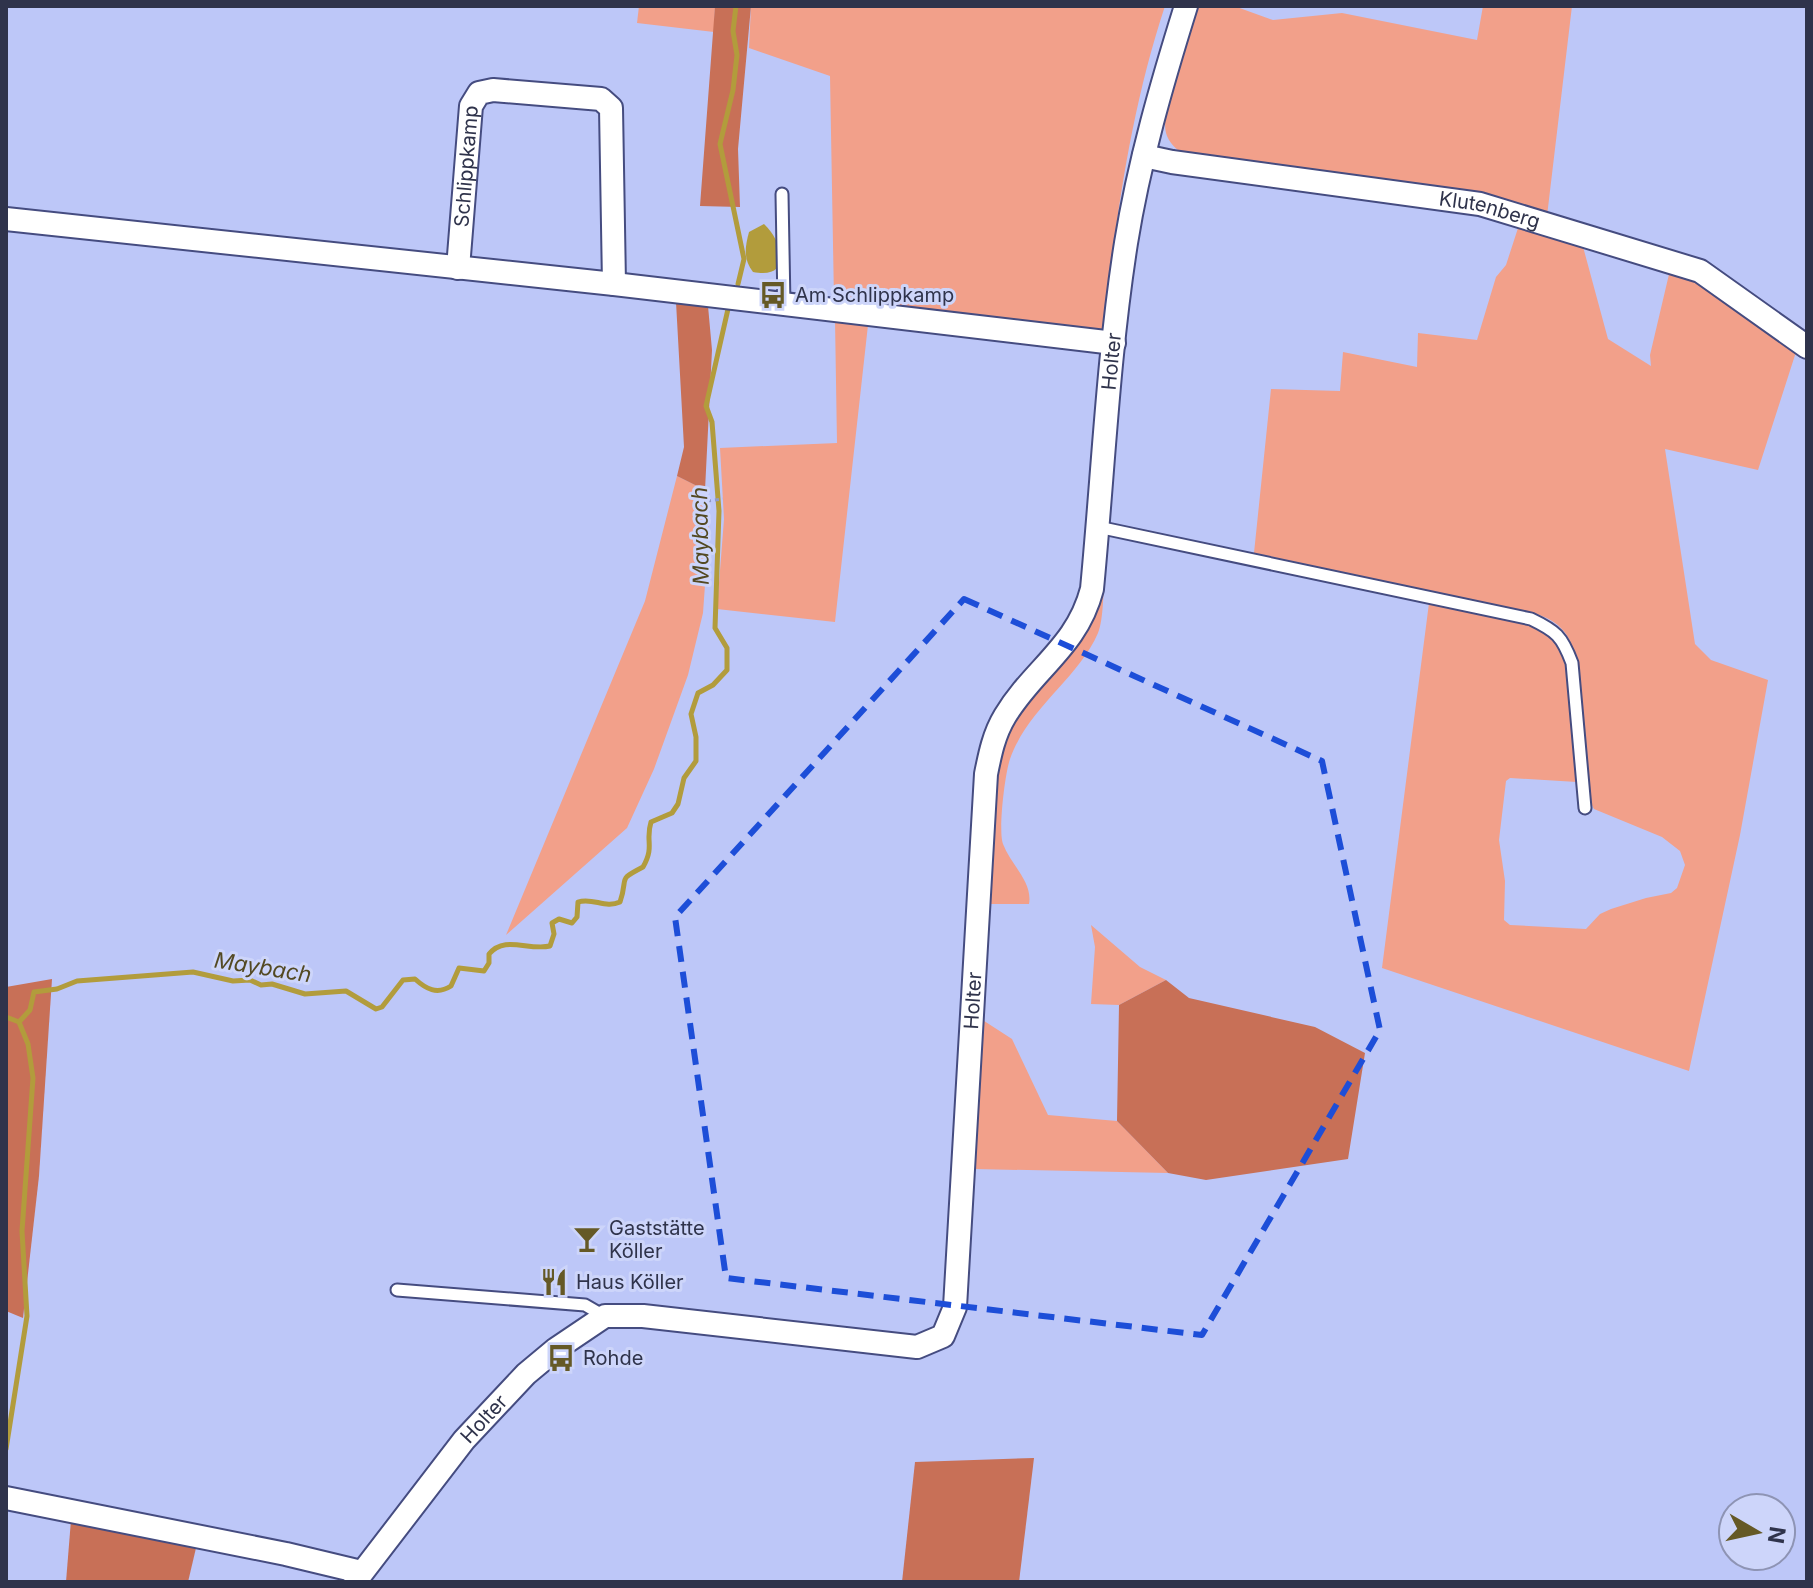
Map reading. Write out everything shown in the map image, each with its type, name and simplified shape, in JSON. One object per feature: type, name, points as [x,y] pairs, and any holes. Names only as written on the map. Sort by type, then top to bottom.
[{"type":"street","name":"Holter","points":[[6,1498],[286,1554],[358,1577],[464,1440],[526,1374],[605,1316],[643,1316],[917,1347],[943,1336],[955,1307],[986,774],[994,739],[1005,715],[1074,633],[1086,611],[1092,589],[1126,243],[1144,156],[1186,6]]},
{"type":"street","name":"Schlippkamp","points":[[458,268],[471,106],[479,93],[493,90],[601,99],[611,108],[614,284]]},
{"type":"street","name":"Klutenberg","points":[[1144,156],[1480,204],[1700,271],[1807,347]]},
{"type":"street","points":[[6,219],[614,284],[1114,343]]},
{"type":"lane","points":[[782,194],[784,305]]},
{"type":"lane","points":[[1098,527],[1531,619],[1555,630],[1565,643],[1572,663],[1585,808]]},
{"type":"lane","points":[[397,1290],[585,1305],[605,1316]]},
{"type":"path","points":[[707,501],[723,499]]},
{"type":"highlighted area","points":[[964,599],[1322,761],[1380,1030],[1202,1335],[726,1278],[675,917]]},
{"type":"shaded area","points":[[639,6],[715,6],[714,32],[637,23]]},
{"type":"shaded area","points":[[715,6],[751,6],[738,149],[740,207],[700,206]]},
{"type":"shaded area","points":[[751,6],[1165,6],[1133,127],[1113,250],[1104,332],[834,300],[830,76],[749,48]]},
{"type":"shaded area","points":[[1196,6],[1234,6],[1273,20],[1342,13],[1477,40],[1483,6],[1572,6],[1547,216],[1189,158],[1171,143],[1165,125],[1170,91]]},
{"type":"shaded area","points":[[764,224],[776,241],[781,258],[774,271],[753,272],[746,258],[749,232]]},
{"type":"shaded area","points":[[1519,225],[1582,243],[1608,339],[1651,366],[1650,355],[1670,270],[1700,282],[1796,352],[1758,470],[1665,449],[1695,644],[1711,660],[1768,680],[1740,835],[1689,1071],[1382,968],[1429,603],[1500,615],[1538,627],[1552,638],[1562,654],[1568,674],[1577,782],[1510,778],[1506,781],[1499,840],[1505,881],[1504,920],[1510,925],[1586,929],[1600,914],[1611,909],[1671,893],[1677,888],[1685,865],[1680,851],[1662,837],[1594,809],[1587,796],[1578,667],[1564,631],[1551,620],[1531,612],[1254,553],[1271,389],[1340,391],[1343,352],[1417,367],[1418,333],[1477,340],[1496,277],[1506,265]]},
{"type":"shaded area","points":[[676,302],[708,306],[712,350],[705,490],[677,476],[684,447]]},
{"type":"shaded area","points":[[835,320],[868,325],[835,622],[717,609],[724,519],[720,448],[837,443]]},
{"type":"shaded area","points":[[677,476],[705,490],[709,529],[703,613],[688,675],[654,769],[627,828],[506,935],[645,601]]},
{"type":"shaded area","points":[[1105,572],[1098,633],[1078,665],[1029,724],[1008,766],[1001,827],[1003,844],[1028,888],[1029,904],[985,904],[997,744],[1099,600]]},
{"type":"shaded area","points":[[1091,925],[1140,967],[1166,980],[1119,1005],[1091,1004],[1095,947]]},
{"type":"shaded area","points":[[52,979],[39,1176],[23,1318],[6,1311],[6,987]]},
{"type":"shaded area","points":[[1166,980],[1189,998],[1315,1027],[1365,1053],[1348,1159],[1206,1180],[1168,1173],[1117,1121],[1119,1005]]},
{"type":"shaded area","points":[[978,1017],[1012,1039],[1048,1115],[1117,1121],[1168,1173],[974,1169]]},
{"type":"shaded area","points":[[1034,1458],[1019,1582],[902,1582],[915,1462]]},
{"type":"shaded area","points":[[71,1520],[196,1548],[188,1582],[66,1582]]},
{"type":"waterway","name":"Maybach","points":[[736,6],[733,31],[737,55],[733,90],[720,144],[744,259],[738,284]]},
{"type":"waterway","name":"Maybach","points":[[6,1017],[19,1022],[30,1010],[34,992],[57,989],[77,981],[193,972],[233,981],[272,984],[305,994],[346,991],[376,1009],[382,1007],[403,980],[415,979],[428,988],[441,990],[451,986],[459,968],[484,971],[489,963],[489,954],[502,945],[550,946],[554,934],[552,923],[559,919],[572,923],[577,917],[578,902],[620,902],[626,877],[643,867],[647,860],[651,822],[672,813],[678,804],[684,778],[696,761],[696,737],[691,714],[698,693],[713,685],[727,670],[727,648],[715,628],[719,511],[712,422],[706,406],[728,309]]},
{"type":"waterway","points":[[6,1449],[27,1316],[22,1231],[33,1078],[28,1044],[19,1022]]},
{"type":"place","name":"Am Schlippkamp","points":[[773,295]]},
{"type":"place","name":"Gaststätte Köller","points":[[587,1239]]},
{"type":"place","name":"Haus Köller","points":[[554,1282]]},
{"type":"place","name":"Rohde","points":[[561,1358]]}]
